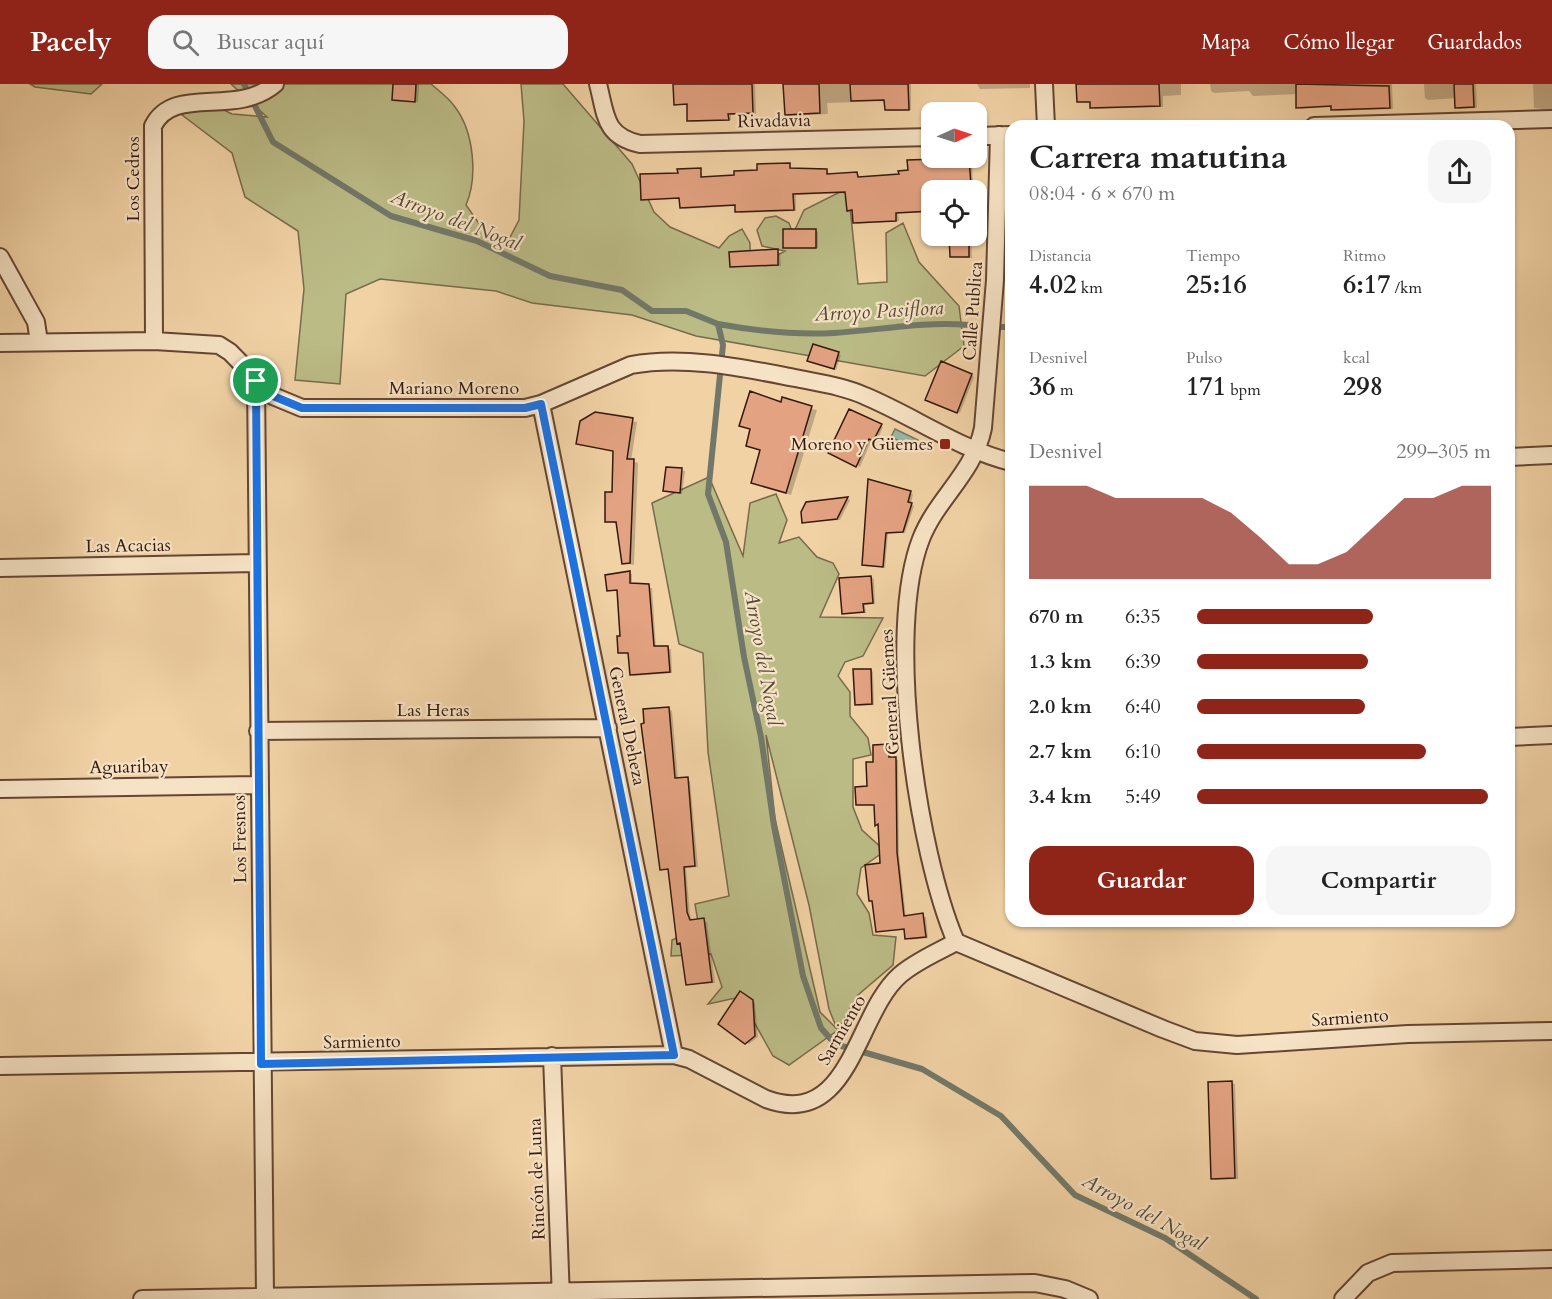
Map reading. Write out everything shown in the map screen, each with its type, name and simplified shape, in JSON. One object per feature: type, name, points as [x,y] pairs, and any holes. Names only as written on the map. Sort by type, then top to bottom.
[{"type":"street","name":"Los Cedros","points":[[154,341],[153,126],[157,112],[164,102],[180,91],[195,88],[249,94],[274,84]]},
{"type":"street","name":"Rivadavia","points":[[598,84],[608,126],[618,136],[640,144],[921,137]]},
{"type":"street","points":[[1044,84],[1046,120]]},
{"type":"street","points":[[1515,120],[1552,119]]},
{"type":"street","points":[[987,136],[1005,135]]},
{"type":"street","name":"Calle Publica","points":[[978,452],[983,428],[1005,135]]},
{"type":"street","points":[[0,257],[36,322],[39,342]]},
{"type":"street","name":"Mariano Moreno","points":[[0,343],[154,341],[219,345],[230,352],[273,396],[302,408],[525,408],[541,404],[631,364],[644,362],[714,364],[845,388],[889,406],[978,452],[1005,460]]},
{"type":"street","name":"Los Fresnos","points":[[256,381],[265,1297]]},
{"type":"street","name":"General Deheza","points":[[541,404],[674,1055]]},
{"type":"street","name":"General Güemes","points":[[956,942],[938,893],[914,767],[906,681],[905,634],[910,582],[921,538],[978,452]]},
{"type":"street","points":[[1515,457],[1552,455]]},
{"type":"street","name":"Las Acacias","points":[[0,568],[256,563]]},
{"type":"street","name":"Las Heras","points":[[258,731],[608,728]]},
{"type":"street","points":[[1515,737],[1552,735]]},
{"type":"street","name":"Aguaribay","points":[[0,789],[259,785]]},
{"type":"street","name":"Sarmiento","points":[[0,1066],[261,1064],[674,1055],[689,1059],[766,1099],[780,1104],[795,1105],[809,1102],[822,1095],[835,1083],[899,975],[956,942],[1195,1041],[1216,1044],[1263,1044],[1408,1034],[1552,1031]]},
{"type":"street","name":"Rincón de Luna","points":[[552,1056],[561,1296]]},
{"type":"street","points":[[1343,1299],[1368,1273],[1392,1263],[1552,1259]]},
{"type":"street","points":[[142,1299],[561,1296],[1035,1283],[1065,1289],[1089,1299]]},
{"type":"green space","points":[[30,84],[102,84],[91,94],[35,87]]},
{"type":"green space","points":[[231,84],[431,84],[453,104],[461,117],[470,142],[473,168],[470,194],[466,205],[480,225],[506,245],[519,220],[524,121],[521,84],[563,84],[632,164],[654,212],[670,227],[719,248],[729,236],[742,229],[750,243],[750,253],[769,260],[785,251],[762,246],[757,230],[765,218],[776,216],[789,223],[793,234],[804,210],[848,188],[858,284],[887,282],[886,233],[903,223],[919,262],[959,306],[964,346],[925,376],[696,336],[632,315],[532,303],[496,291],[380,279],[346,294],[340,384],[295,380],[304,289],[298,231],[245,197],[232,153],[182,115],[199,98],[232,114],[267,117]]},
{"type":"green space","points":[[709,477],[743,556],[750,503],[776,494],[787,520],[779,543],[799,537],[817,557],[833,563],[839,574],[820,617],[883,618],[863,656],[845,662],[838,676],[850,692],[850,716],[868,738],[871,755],[853,759],[853,807],[862,830],[885,851],[861,868],[857,894],[869,913],[873,935],[896,937],[893,965],[858,995],[838,1030],[789,1065],[773,1056],[740,997],[708,1004],[722,987],[711,954],[671,956],[672,940],[699,928],[695,904],[729,896],[708,752],[703,653],[679,644],[652,503]],"holes":[[[766,735],[809,905],[829,1009],[837,1029],[820,1012],[775,819]]]},
{"type":"shaded area","points":[[895,429],[918,440],[913,448],[891,437]]},
{"type":"building","points":[[393,84],[416,84],[415,102],[392,100]]},
{"type":"building","points":[[673,84],[752,84],[753,113],[728,114],[729,120],[687,121],[687,104],[674,105]]},
{"type":"building","points":[[783,84],[819,84],[820,113],[785,115]]},
{"type":"building","points":[[850,84],[908,84],[909,110],[885,110],[884,100],[851,101]]},
{"type":"building","points":[[1076,84],[1159,84],[1160,106],[1090,108],[1090,102],[1077,102]]},
{"type":"building","points":[[1296,84],[1389,86],[1390,108],[1331,110],[1331,106],[1296,108]]},
{"type":"building","points":[[1454,84],[1473,84],[1474,107],[1455,108]]},
{"type":"building","points":[[907,160],[921,160],[921,168],[970,168],[971,180],[921,180],[921,212],[896,213],[896,221],[853,223],[852,210],[847,211],[845,192],[793,194],[794,210],[735,212],[735,205],[680,208],[679,198],[641,200],[640,174],[678,173],[677,169],[701,168],[701,177],[734,175],[734,171],[757,170],[757,164],[790,163],[790,168],[827,169],[827,174],[857,172],[858,177],[899,174],[898,171],[908,170]]},
{"type":"building","points":[[783,229],[816,229],[816,248],[783,248]]},
{"type":"building","points":[[949,246],[969,246],[969,257],[950,257]]},
{"type":"building","points":[[778,249],[778,265],[730,267],[729,252]]},
{"type":"building","points":[[813,344],[839,352],[834,369],[807,361]]},
{"type":"building","points":[[941,361],[972,374],[957,413],[925,400]]},
{"type":"building","points":[[750,391],[781,402],[782,397],[812,406],[786,493],[751,483],[760,450],[746,446],[750,429],[739,426]]},
{"type":"building","points":[[849,409],[882,424],[873,441],[869,439],[856,467],[828,453]]},
{"type":"building","points":[[595,412],[633,418],[627,459],[634,459],[630,563],[622,564],[616,522],[605,522],[605,492],[612,492],[613,451],[576,444],[580,421]]},
{"type":"building","points":[[666,467],[682,468],[680,493],[663,491]]},
{"type":"building","points":[[868,479],[911,491],[908,502],[912,503],[903,532],[886,533],[883,567],[862,565]]},
{"type":"building","points":[[848,497],[837,519],[802,523],[801,512],[806,502]]},
{"type":"building","points":[[630,571],[630,583],[649,584],[654,646],[668,646],[670,672],[630,675],[628,653],[618,653],[617,636],[620,636],[617,590],[607,591],[605,575]]},
{"type":"building","points":[[871,576],[873,603],[863,604],[864,612],[842,614],[839,578]]},
{"type":"building","points":[[853,669],[871,669],[872,704],[855,705]]},
{"type":"building","points":[[669,707],[675,778],[688,777],[695,866],[684,867],[687,912],[690,920],[704,918],[712,982],[686,985],[680,943],[677,944],[668,869],[660,870],[641,724],[644,723],[643,709]]},
{"type":"building","points":[[889,744],[889,757],[896,757],[897,852],[904,916],[923,913],[926,937],[905,939],[904,929],[876,932],[872,901],[869,901],[865,865],[880,863],[878,824],[875,826],[874,805],[856,805],[855,787],[867,786],[866,762],[873,762],[873,745]]},
{"type":"building","points":[[740,991],[753,1000],[755,1036],[745,1044],[718,1024]]},
{"type":"building","points":[[1232,1081],[1235,1178],[1211,1179],[1208,1082]]},
{"type":"waterway","name":"Arroyo del Nogal","points":[[244,84],[273,142],[391,216],[477,241],[550,276],[622,290],[652,311],[686,311],[718,324],[723,345],[708,494],[726,542],[744,657],[761,737],[774,826],[803,976],[821,1028],[835,1044],[922,1069],[1001,1116],[1075,1195],[1165,1238],[1256,1299]]},
{"type":"waterway","name":"Arroyo Pasiflora","points":[[718,324],[805,333],[834,333],[918,325],[969,325]]},
{"type":"place","name":"Moreno y Güemes","points":[[945,444]]},
{"type":"route","points":[[256,381],[273,396],[302,408],[525,408],[541,404],[674,1055],[261,1064],[256,381]]}]
